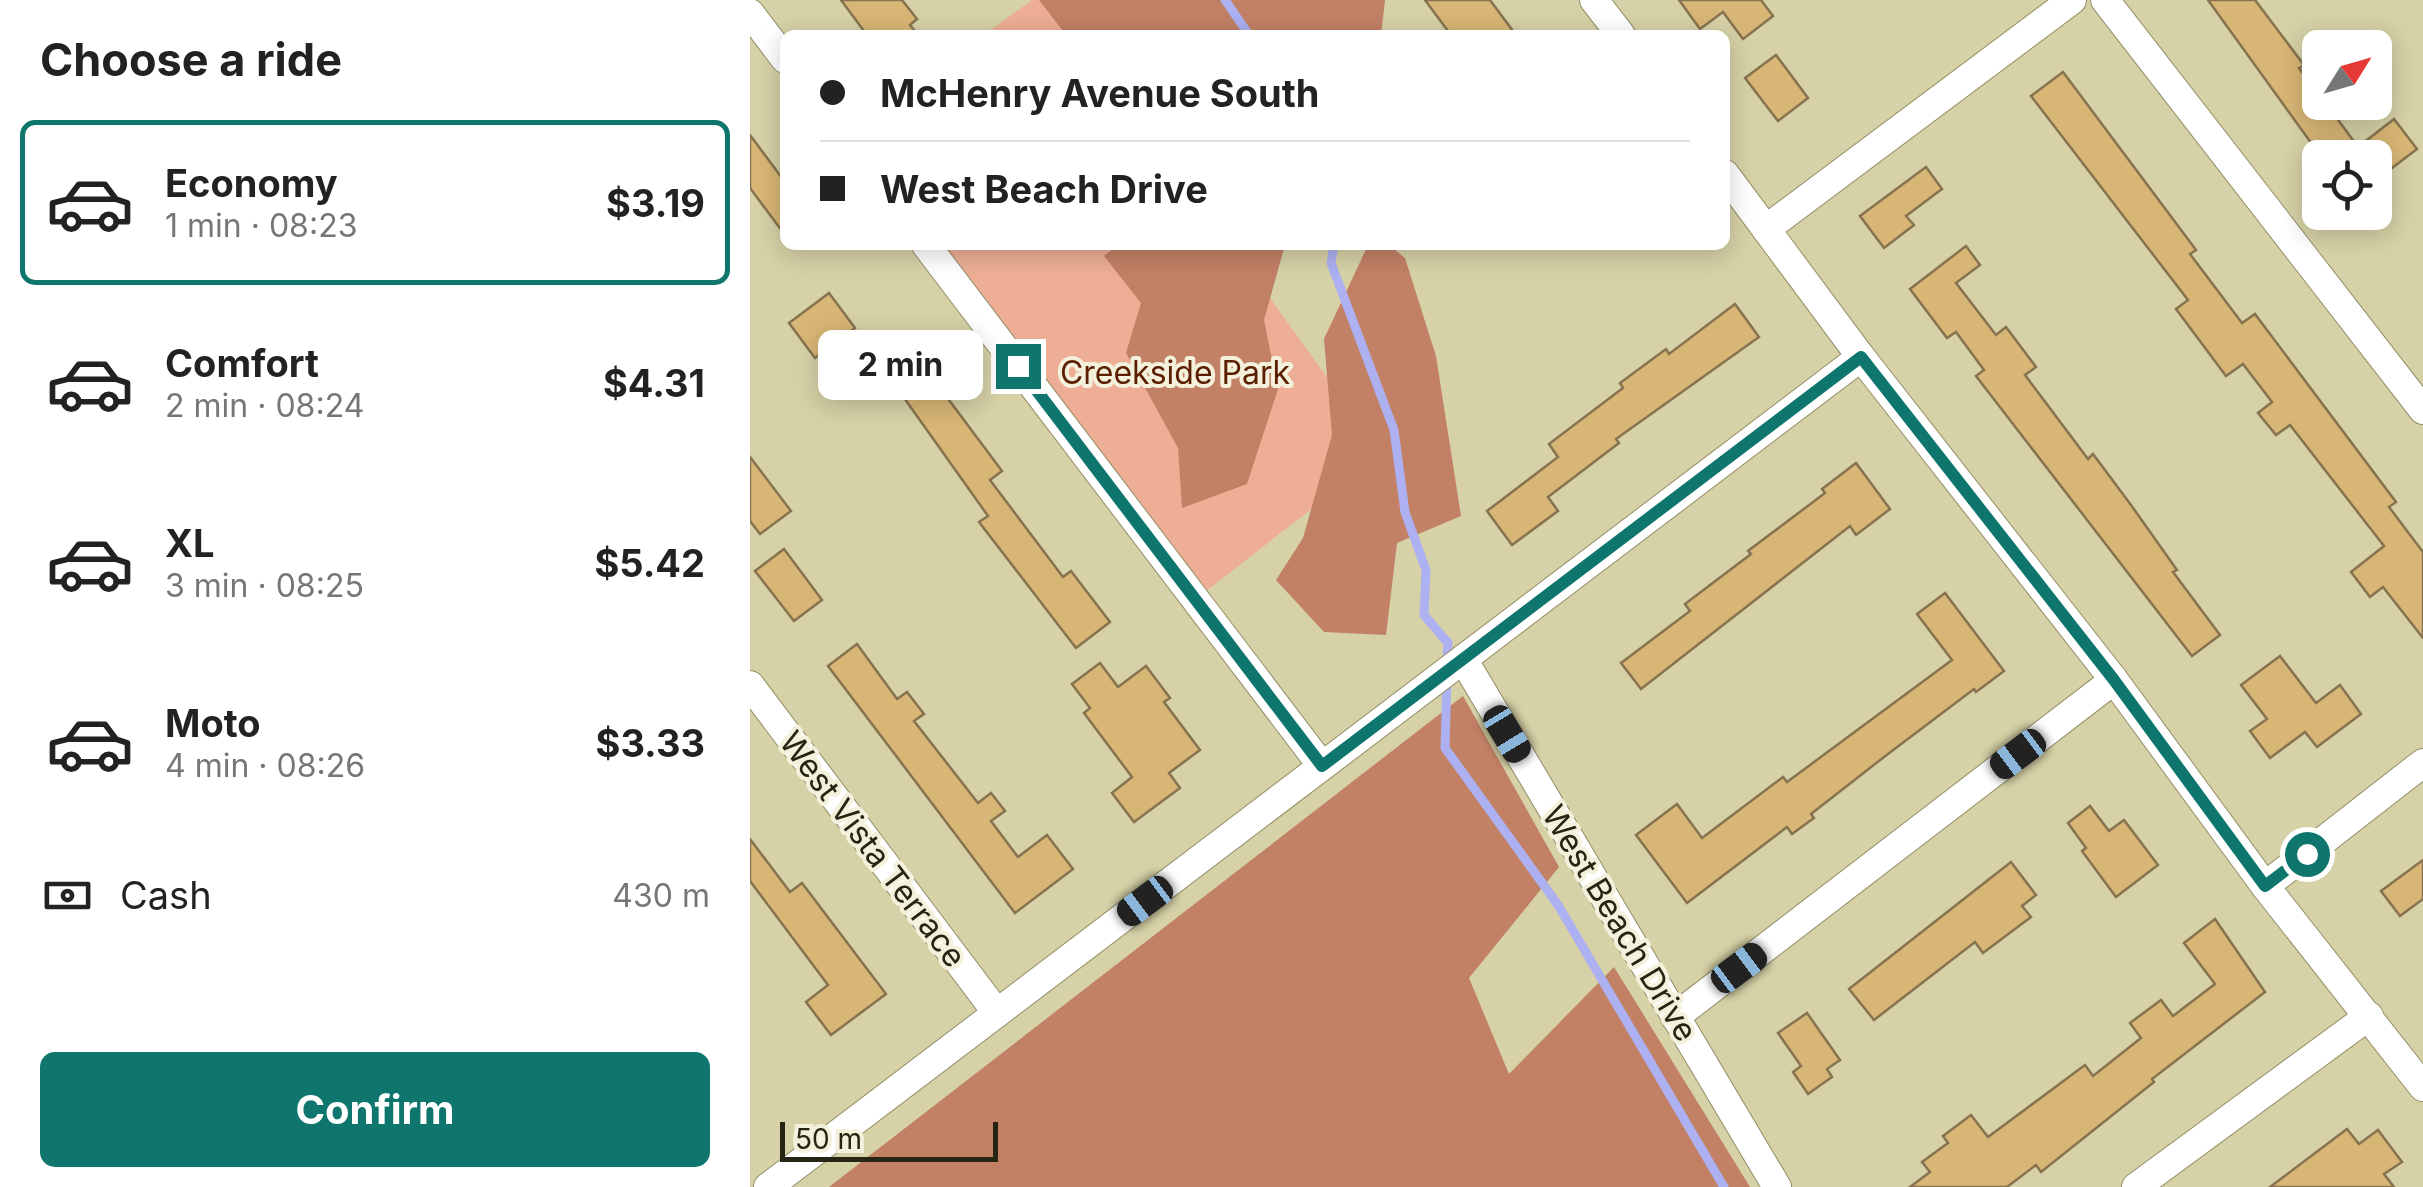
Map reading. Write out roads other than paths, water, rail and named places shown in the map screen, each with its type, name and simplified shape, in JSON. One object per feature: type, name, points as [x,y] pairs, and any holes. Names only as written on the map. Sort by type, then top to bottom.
[{"type":"street","points":[[1594,0],[1616,30]]},
{"type":"street","points":[[1766,228],[2072,0]]},
{"type":"street","points":[[2105,0],[2423,410]]},
{"type":"street","points":[[750,13],[780,52]]},
{"type":"street","points":[[1730,181],[1861,357],[2114,680],[2265,886],[2423,1087]]},
{"type":"street","points":[[930,250],[1322,766]]},
{"type":"street","points":[[768,1187],[1861,357]]},
{"type":"street","name":"West Beach Drive","points":[[1462,660],[1777,1187]]},
{"type":"street","points":[[1676,1017],[2114,680]]},
{"type":"street","name":"West Vista Terrace","points":[[750,685],[997,1014]]},
{"type":"street","points":[[2265,886],[2423,763]]},
{"type":"street","points":[[2136,1187],[2369,1016]]},
{"type":"waterway","points":[[1225,0],[1246,30]]},
{"type":"waterway","points":[[1333,250],[1331,263],[1394,430],[1405,512],[1426,570],[1424,615],[1448,643],[1447,662]]},
{"type":"waterway","points":[[1447,678],[1445,748],[1558,905],[1724,1187]]},
{"type":"park label","name":"Creekside Park","points":[[1175,372]]}]
